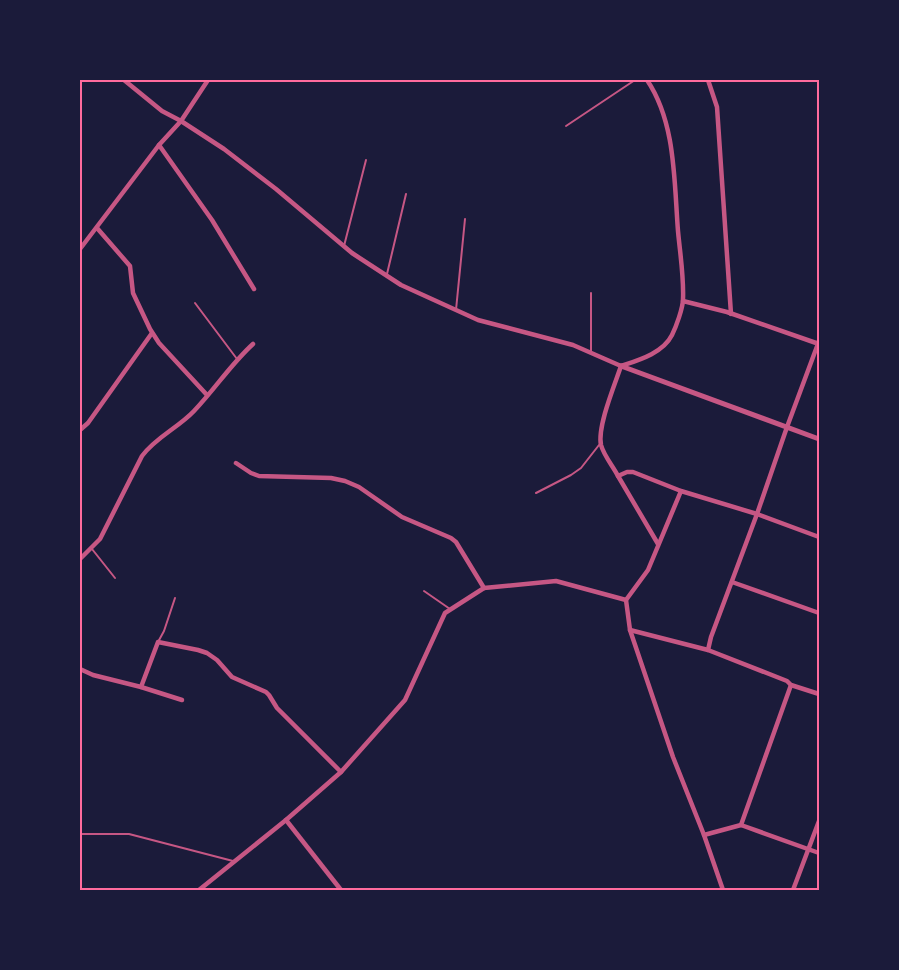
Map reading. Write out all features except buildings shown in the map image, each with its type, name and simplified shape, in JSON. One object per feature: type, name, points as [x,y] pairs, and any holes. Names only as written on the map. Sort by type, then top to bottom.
[{"type":"street","points":[[124,80],[162,111],[224,149],[352,253],[401,286],[478,320],[573,345],[621,366],[819,439]]},
{"type":"street","points":[[80,249],[158,145],[181,121],[208,80]]},
{"type":"street","points":[[647,80],[655,92],[663,113],[673,158],[684,301],[673,334],[665,344],[646,356],[621,366],[606,410],[601,444],[658,544]]},
{"type":"street","points":[[708,80],[717,107],[731,314]]},
{"type":"street","points":[[158,145],[212,220],[254,289]]},
{"type":"street","points":[[97,228],[130,266],[133,293],[152,333],[207,396]]},
{"type":"street","points":[[684,301],[731,314],[819,343],[732,582],[710,637],[708,650]]},
{"type":"street","points":[[80,430],[88,423],[152,333]]},
{"type":"street","points":[[80,559],[100,539],[142,456],[149,447],[187,418],[237,359],[253,344]]},
{"type":"street","points":[[236,463],[259,476],[331,478],[359,487],[402,517],[451,538],[456,542],[484,588]]},
{"type":"street","points":[[618,476],[630,471],[819,537]]},
{"type":"street","points":[[681,490],[648,570],[626,600],[630,630],[673,757],[704,835],[723,890]]},
{"type":"street","points":[[199,890],[286,820],[341,772],[405,700],[441,619],[450,609],[484,588],[556,581],[626,600]]},
{"type":"street","points":[[732,582],[819,613]]},
{"type":"street","points":[[630,630],[708,650],[787,681],[791,686],[819,694]]},
{"type":"street","points":[[141,687],[158,642],[207,653],[217,660],[232,676],[270,695],[277,708],[341,772]]},
{"type":"street","points":[[80,669],[94,675],[182,700]]},
{"type":"street","points":[[741,825],[791,686]]},
{"type":"street","points":[[286,820],[341,890]]},
{"type":"street","points":[[793,890],[819,821]]},
{"type":"street","points":[[704,835],[741,825],[819,853]]},
{"type":"lane","points":[[566,126],[635,80]]},
{"type":"lane","points":[[344,246],[366,160]]},
{"type":"lane","points":[[386,276],[406,194]]},
{"type":"lane","points":[[456,310],[465,219]]},
{"type":"lane","points":[[591,293],[591,353]]},
{"type":"lane","points":[[195,303],[237,359]]},
{"type":"lane","points":[[536,493],[581,468],[601,444]]},
{"type":"lane","points":[[92,548],[116,578]]},
{"type":"lane","points":[[424,591],[450,609]]},
{"type":"lane","points":[[158,642],[175,598]]},
{"type":"lane","points":[[80,834],[129,834],[233,861]]}]
